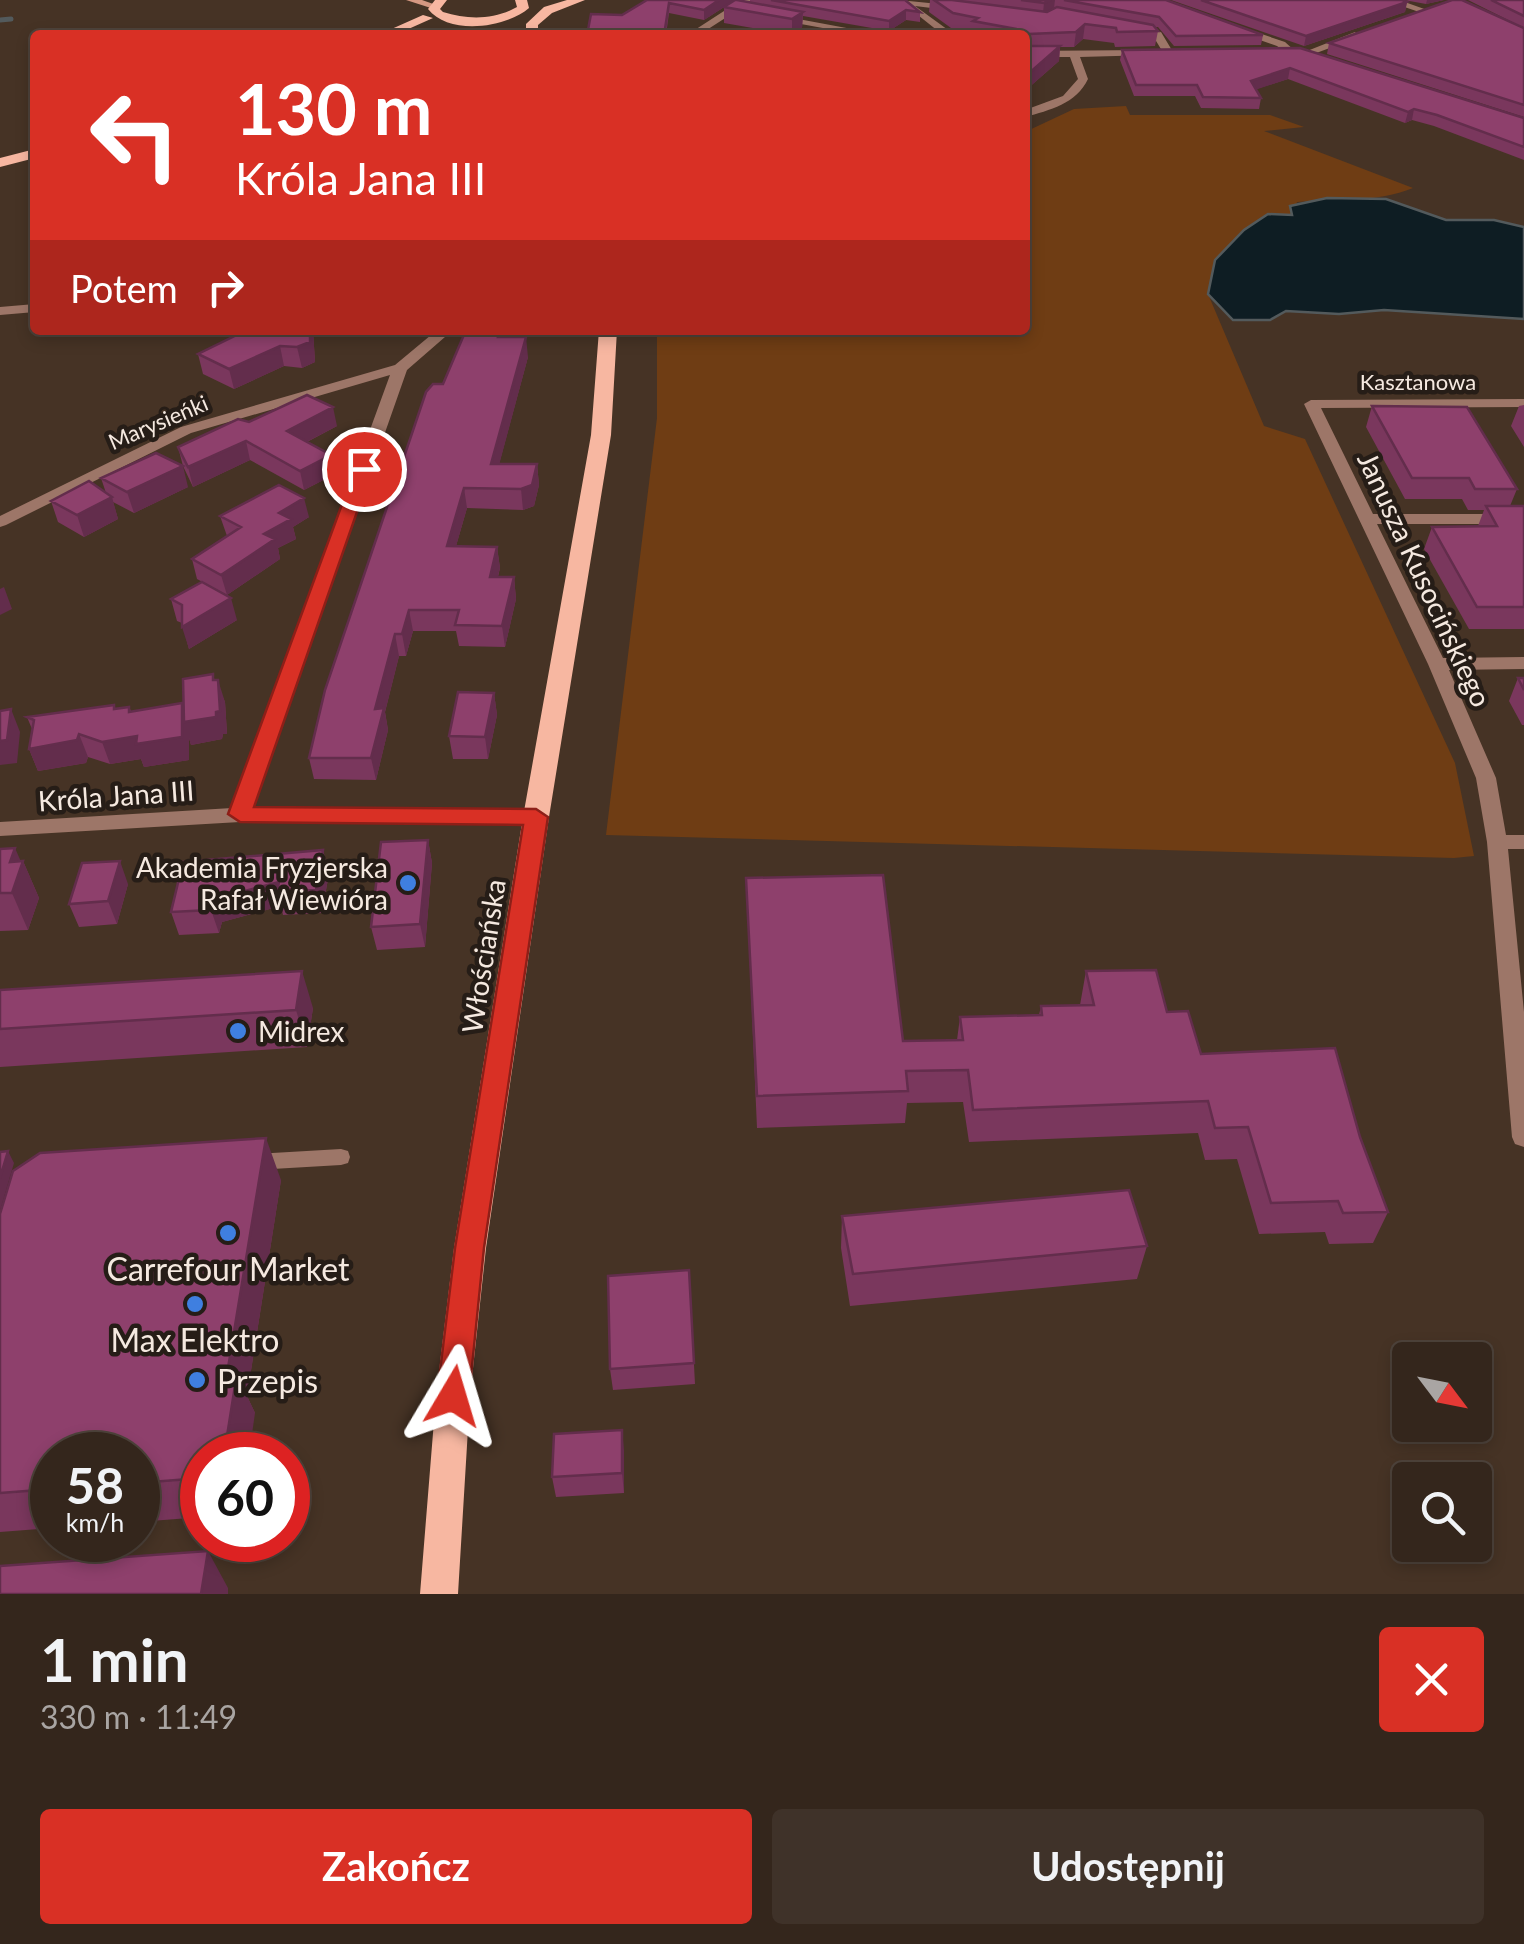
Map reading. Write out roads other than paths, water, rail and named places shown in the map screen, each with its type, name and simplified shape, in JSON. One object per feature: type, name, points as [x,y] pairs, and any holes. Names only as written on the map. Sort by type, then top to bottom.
[{"type":"main road","points":[[393,30],[437,6],[460,21],[483,28],[519,8],[553,0]]},
{"type":"main road","points":[[530,30],[540,15],[579,0]]},
{"type":"main road","points":[[519,8],[514,25],[521,30]]},
{"type":"main road","points":[[425,30],[460,21]]},
{"type":"main road","points":[[0,163],[30,154]]},
{"type":"main road","name":"Włościańska","points":[[439,1594],[453,1396],[470,1248],[536,817],[601,436],[608,335]]},
{"type":"street","points":[[411,0],[437,6]]},
{"type":"street","points":[[700,30],[748,0]]},
{"type":"street","points":[[902,0],[974,10]]},
{"type":"street","points":[[902,0],[943,30]]},
{"type":"street","points":[[1389,0],[1424,11]]},
{"type":"street","points":[[1408,17],[1440,6]]},
{"type":"street","points":[[1219,22],[1269,39],[1290,51]]},
{"type":"street","points":[[1122,28],[1157,34],[1168,52]]},
{"type":"street","points":[[1307,53],[1373,28]]},
{"type":"street","points":[[1265,51],[1307,53],[1334,61]]},
{"type":"street","points":[[1030,54],[1188,52]]},
{"type":"street","points":[[1030,112],[1068,98],[1080,88],[1084,79],[1074,54]]},
{"type":"street","points":[[0,312],[30,309]]},
{"type":"street","points":[[240,814],[400,368],[440,335]]},
{"type":"street","name":"Marysieńki","points":[[0,522],[186,430],[400,368]]},
{"type":"street","name":"Kasztanowa","points":[[1311,404],[1524,403]]},
{"type":"street","name":"Janusza Kusocińskiego","points":[[1311,404],[1437,664],[1486,778],[1497,842],[1524,1138]]},
{"type":"street","points":[[1368,519],[1524,519]]},
{"type":"street","points":[[1437,664],[1524,663]]},
{"type":"street","name":"Króla Jana III","points":[[0,830],[240,814],[536,817]]},
{"type":"street","points":[[1497,842],[1524,842]]},
{"type":"lane","points":[[734,9],[752,12]]},
{"type":"lane","points":[[770,16],[846,30]]},
{"type":"lane","points":[[243,1162],[341,1157]]},
{"type":"waterway","points":[[0,20],[11,19]]},
{"type":"place","name":"Akademia Fryzjerska Rafał Wiewióra","points":[[408,883]]},
{"type":"place","name":"Midrex","points":[[238,1031]]},
{"type":"place","name":"Carrefour Market","points":[[228,1233]]},
{"type":"place","name":"Max Elektro","points":[[195,1304]]},
{"type":"place","name":"Przepis","points":[[197,1380]]}]
